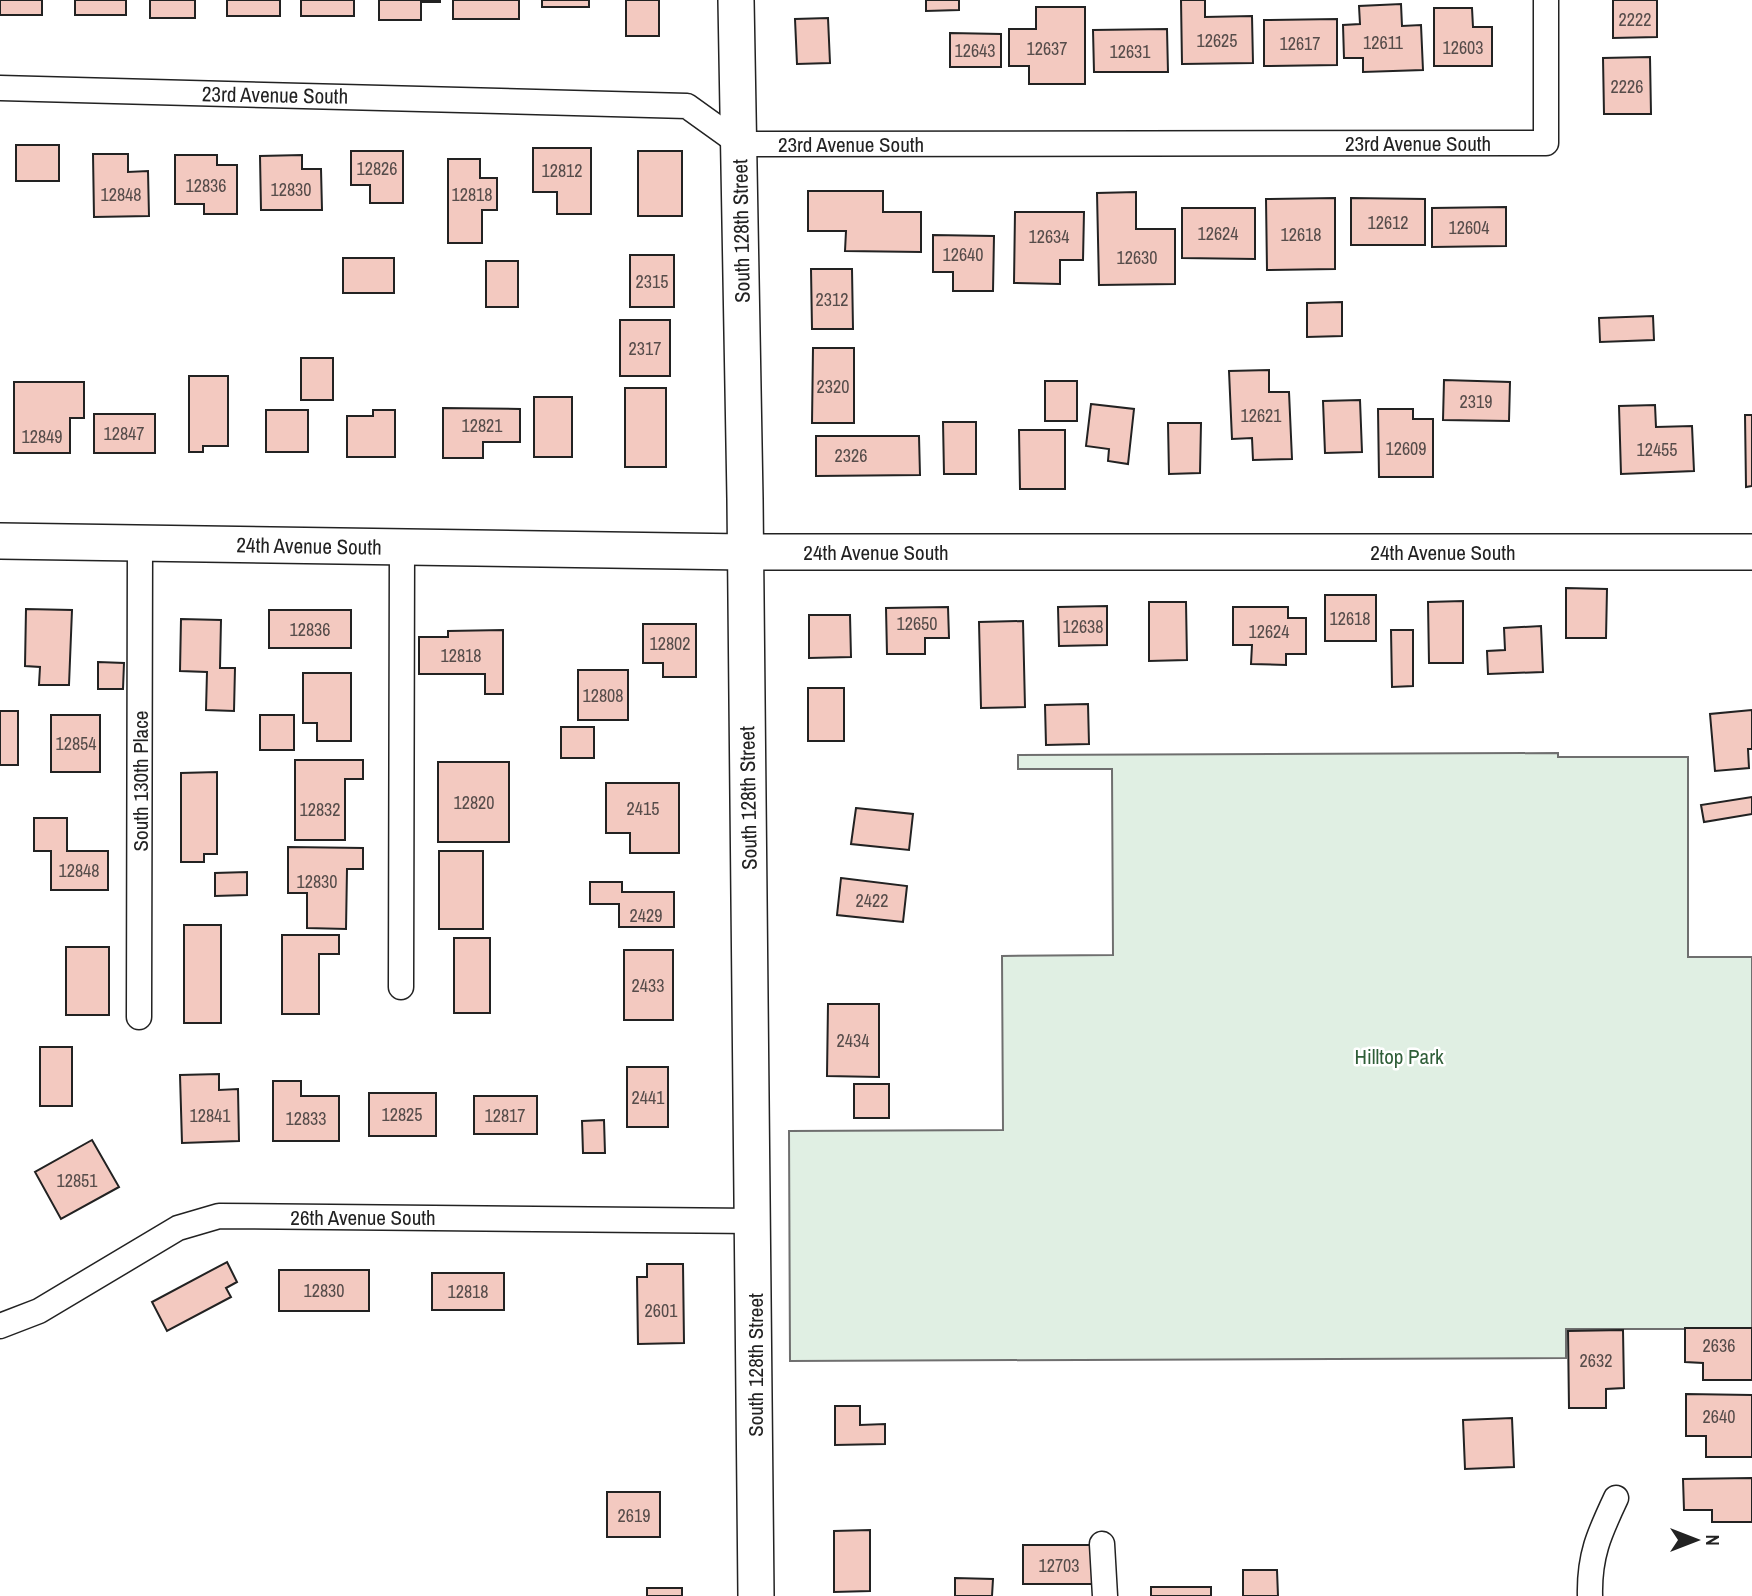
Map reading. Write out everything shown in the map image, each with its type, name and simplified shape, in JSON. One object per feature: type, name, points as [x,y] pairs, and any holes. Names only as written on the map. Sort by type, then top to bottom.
[{"type":"street","name":"South 128th Street","points":[[736,0],[754,1221],[756,1596]]},
{"type":"street","name":"23rd Avenue South","points":[[0,88],[687,106],[740,144],[1546,143],[1546,0]]},
{"type":"street","name":"24th Avenue South","points":[[0,541],[745,551],[1752,552]]},
{"type":"street","name":"South 130th Place","points":[[139,1017],[140,544]]},
{"type":"street","points":[[401,987],[402,547]]},
{"type":"street","name":"26th Avenue South","points":[[0,1326],[39,1311],[178,1228],[219,1216],[754,1221]]},
{"type":"street","points":[[1590,1596],[1589,1569],[1599,1534],[1616,1498]]},
{"type":"street","points":[[1101,1544],[1105,1596]]},
{"type":"green space","name":"Hilltop Park","points":[[1558,753],[1558,757],[1688,757],[1688,957],[1752,957],[1752,1329],[1566,1329],[1566,1358],[790,1361],[789,1131],[1003,1130],[1002,956],[1113,955],[1112,769],[1018,769],[1018,755]]},
{"type":"building","points":[[0,0],[42,0],[42,15],[0,15]]},
{"type":"building","points":[[75,0],[126,0],[126,15],[75,15]]},
{"type":"building","points":[[150,0],[195,0],[195,18],[150,18]]},
{"type":"building","points":[[227,0],[280,0],[280,16],[227,16]]},
{"type":"building","points":[[301,0],[354,0],[354,16],[301,16]]},
{"type":"building","points":[[379,0],[440,2],[421,2],[421,20],[379,20]]},
{"type":"building","points":[[453,0],[519,0],[519,19],[453,19]]},
{"type":"building","points":[[542,0],[589,0],[589,7],[542,7]]},
{"type":"building","points":[[626,0],[659,0],[659,36],[626,36]]},
{"type":"building","points":[[926,0],[959,0],[959,10],[926,11]]},
{"type":"building","points":[[1181,0],[1205,0],[1205,17],[1252,16],[1253,63],[1182,64]]},
{"type":"building","points":[[1613,0],[1657,0],[1657,37],[1613,38]]},
{"type":"building","points":[[1401,4],[1402,26],[1421,25],[1423,70],[1363,72],[1363,58],[1344,58],[1343,25],[1360,24],[1359,6]]},
{"type":"building","points":[[1036,7],[1085,7],[1085,84],[1029,84],[1029,66],[1009,66],[1009,29],[1036,29]]},
{"type":"building","points":[[1434,8],[1472,8],[1473,27],[1492,27],[1492,66],[1434,66]]},
{"type":"building","points":[[828,18],[830,63],[797,64],[795,19]]},
{"type":"building","points":[[1337,19],[1337,65],[1264,66],[1264,20]]},
{"type":"building","points":[[1167,29],[1168,72],[1094,72],[1093,30]]},
{"type":"building","points":[[950,33],[1001,34],[1001,67],[950,67]]},
{"type":"building","points":[[1650,57],[1651,114],[1604,114],[1603,58]]},
{"type":"building","points":[[16,145],[59,145],[59,181],[16,181]]},
{"type":"building","points":[[533,148],[591,148],[591,214],[557,214],[557,192],[533,192]]},
{"type":"building","points":[[351,151],[403,151],[403,203],[370,203],[370,185],[351,185]]},
{"type":"building","points":[[638,151],[682,151],[682,216],[638,216]]},
{"type":"building","points":[[93,154],[128,154],[128,172],[148,171],[149,216],[94,217]]},
{"type":"building","points":[[175,155],[217,155],[217,165],[237,165],[237,214],[204,214],[204,204],[175,204]]},
{"type":"building","points":[[302,155],[302,169],[321,169],[322,210],[261,210],[260,156]]},
{"type":"building","points":[[448,159],[480,159],[480,178],[497,178],[497,210],[482,210],[482,243],[448,243]]},
{"type":"building","points":[[808,191],[883,191],[883,212],[921,212],[921,252],[845,251],[846,231],[808,231]]},
{"type":"building","points":[[1136,192],[1136,229],[1175,229],[1175,284],[1099,285],[1097,193]]},
{"type":"building","points":[[1335,198],[1335,269],[1267,270],[1266,199]]},
{"type":"building","points":[[1351,198],[1425,199],[1425,245],[1351,245]]},
{"type":"building","points":[[1506,207],[1506,246],[1432,247],[1432,208]]},
{"type":"building","points":[[1182,208],[1255,208],[1255,259],[1182,258]]},
{"type":"building","points":[[1015,212],[1084,212],[1083,260],[1060,260],[1060,284],[1014,283]]},
{"type":"building","points":[[933,235],[994,236],[993,291],[953,291],[953,272],[933,272]]},
{"type":"building","points":[[630,255],[674,255],[674,307],[630,307]]},
{"type":"building","points":[[343,258],[394,258],[394,293],[343,293]]},
{"type":"building","points":[[486,261],[518,261],[518,307],[486,307]]},
{"type":"building","points":[[811,269],[852,269],[853,329],[812,329]]},
{"type":"building","points":[[1342,302],[1342,336],[1307,337],[1307,303]]},
{"type":"building","points":[[1653,316],[1654,340],[1600,342],[1599,318]]},
{"type":"building","points":[[620,320],[670,320],[670,376],[620,376]]},
{"type":"building","points":[[813,348],[854,348],[854,423],[812,423]]},
{"type":"building","points":[[301,358],[333,358],[333,400],[301,400]]},
{"type":"building","points":[[1269,370],[1269,392],[1289,392],[1292,459],[1253,460],[1252,438],[1232,439],[1229,371]]},
{"type":"building","points":[[189,376],[228,376],[228,446],[203,446],[203,452],[189,452]]},
{"type":"building","points":[[1444,380],[1510,382],[1509,421],[1443,420]]},
{"type":"building","points":[[1045,381],[1077,381],[1077,421],[1045,421]]},
{"type":"building","points":[[14,382],[84,382],[84,418],[70,418],[70,453],[14,453]]},
{"type":"building","points":[[625,388],[666,388],[666,467],[625,467]]},
{"type":"building","points":[[534,397],[572,397],[572,457],[534,457]]},
{"type":"building","points":[[1360,400],[1362,452],[1325,453],[1323,401]]},
{"type":"building","points":[[1091,404],[1134,409],[1128,464],[1108,461],[1109,449],[1086,446]]},
{"type":"building","points":[[1655,405],[1656,427],[1692,426],[1694,471],[1621,474],[1619,406]]},
{"type":"building","points":[[443,408],[520,409],[520,442],[483,442],[483,458],[443,458]]},
{"type":"building","points":[[1378,409],[1413,409],[1413,419],[1433,419],[1433,477],[1379,477]]},
{"type":"building","points":[[266,410],[308,410],[308,452],[266,452]]},
{"type":"building","points":[[373,410],[395,410],[395,457],[347,457],[347,416],[373,416]]},
{"type":"building","points":[[94,414],[155,414],[155,453],[94,453]]},
{"type":"building","points":[[1745,415],[1752,415],[1752,486],[1746,487]]},
{"type":"building","points":[[943,422],[976,422],[976,474],[944,474]]},
{"type":"building","points":[[1168,423],[1201,423],[1200,473],[1169,474]]},
{"type":"building","points":[[1019,430],[1065,430],[1065,489],[1020,489]]},
{"type":"building","points":[[816,436],[919,436],[920,475],[816,476]]},
{"type":"building","points":[[1566,588],[1607,589],[1606,638],[1566,638]]},
{"type":"building","points":[[1325,595],[1376,595],[1376,641],[1325,641]]},
{"type":"building","points":[[1463,601],[1463,663],[1429,663],[1428,602]]},
{"type":"building","points":[[1149,602],[1186,602],[1187,660],[1149,661]]},
{"type":"building","points":[[1107,606],[1107,645],[1059,646],[1058,607]]},
{"type":"building","points":[[948,607],[949,638],[925,638],[925,654],[887,654],[886,608]]},
{"type":"building","points":[[1233,607],[1288,607],[1288,618],[1306,618],[1306,654],[1286,654],[1286,665],[1251,664],[1252,645],[1233,645]]},
{"type":"building","points":[[26,609],[72,610],[69,685],[39,685],[40,667],[25,666]]},
{"type":"building","points":[[269,610],[351,610],[351,648],[269,648]]},
{"type":"building","points":[[809,615],[850,615],[851,657],[809,658]]},
{"type":"building","points":[[181,619],[221,620],[220,668],[235,668],[234,711],[206,710],[207,672],[180,671]]},
{"type":"building","points":[[1023,621],[1025,707],[981,708],[979,622]]},
{"type":"building","points":[[643,624],[696,624],[696,677],[663,677],[663,663],[643,663]]},
{"type":"building","points":[[1541,626],[1543,672],[1488,674],[1487,651],[1505,650],[1504,628]]},
{"type":"building","points":[[503,630],[503,694],[485,694],[485,674],[419,674],[419,637],[448,637],[448,631]]},
{"type":"building","points":[[1391,630],[1413,630],[1413,686],[1392,687]]},
{"type":"building","points":[[98,662],[124,663],[123,689],[98,689]]},
{"type":"building","points":[[578,670],[628,670],[628,720],[578,720]]},
{"type":"building","points":[[303,673],[351,673],[351,741],[317,741],[317,723],[303,723]]},
{"type":"building","points":[[808,688],[844,688],[844,741],[808,741]]},
{"type":"building","points":[[1088,704],[1089,744],[1046,745],[1045,705]]},
{"type":"building","points":[[1752,710],[1749,768],[1715,771],[1710,714]]},
{"type":"building","points":[[0,711],[18,711],[18,765],[0,765]]},
{"type":"building","points":[[51,715],[100,715],[100,772],[51,772]]},
{"type":"building","points":[[260,715],[294,715],[294,750],[260,750]]},
{"type":"building","points":[[561,727],[594,727],[594,758],[561,758]]},
{"type":"building","points":[[295,760],[363,760],[363,779],[345,779],[345,840],[295,840]]},
{"type":"building","points":[[438,762],[509,762],[509,842],[438,842]]},
{"type":"building","points":[[217,772],[217,854],[204,854],[204,862],[181,862],[181,773]]},
{"type":"building","points":[[606,783],[679,783],[679,853],[630,853],[630,833],[606,833]]},
{"type":"building","points":[[1752,797],[1752,814],[1704,822],[1701,805]]},
{"type":"building","points":[[856,808],[913,814],[909,850],[851,844]]},
{"type":"building","points":[[34,818],[67,818],[67,851],[108,851],[108,890],[51,890],[51,851],[34,851]]},
{"type":"building","points":[[288,847],[363,848],[363,869],[347,869],[346,929],[307,928],[307,893],[288,893]]},
{"type":"building","points":[[439,851],[483,851],[483,929],[439,929]]},
{"type":"building","points":[[247,872],[247,895],[215,896],[215,873]]},
{"type":"building","points":[[841,878],[907,886],[903,922],[837,915]]},
{"type":"building","points":[[590,882],[622,882],[622,892],[674,892],[674,927],[619,927],[619,904],[590,904]]},
{"type":"building","points":[[184,925],[221,925],[221,1023],[184,1023]]},
{"type":"building","points":[[282,935],[339,935],[339,954],[319,954],[319,1014],[282,1014]]},
{"type":"building","points":[[454,938],[490,938],[490,1013],[454,1013]]},
{"type":"building","points":[[66,947],[109,947],[109,1015],[66,1015]]},
{"type":"building","points":[[624,950],[673,950],[673,1020],[624,1020]]},
{"type":"building","points":[[828,1004],[879,1004],[879,1077],[827,1076]]},
{"type":"building","points":[[40,1047],[72,1047],[72,1106],[40,1106]]},
{"type":"building","points":[[627,1067],[668,1067],[668,1127],[627,1127]]},
{"type":"building","points":[[219,1074],[219,1090],[238,1089],[239,1141],[182,1143],[180,1075]]},
{"type":"building","points":[[273,1081],[301,1081],[301,1096],[339,1096],[339,1141],[273,1141]]},
{"type":"building","points":[[854,1084],[889,1084],[889,1118],[854,1118]]},
{"type":"building","points":[[369,1093],[436,1093],[436,1136],[369,1136]]},
{"type":"building","points":[[474,1096],[537,1096],[537,1134],[474,1134]]},
{"type":"building","points":[[604,1120],[605,1153],[583,1153],[582,1121]]},
{"type":"building","points":[[92,1140],[119,1187],[61,1219],[35,1172]]},
{"type":"building","points":[[227,1262],[237,1282],[226,1288],[231,1297],[167,1331],[152,1302]]},
{"type":"building","points":[[647,1264],[683,1264],[684,1343],[638,1344],[637,1277],[647,1277]]},
{"type":"building","points":[[279,1270],[369,1270],[369,1311],[279,1311]]},
{"type":"building","points":[[432,1273],[504,1273],[504,1310],[432,1310]]},
{"type":"building","points":[[1685,1328],[1752,1328],[1752,1380],[1703,1380],[1703,1363],[1685,1362]]},
{"type":"building","points":[[1623,1330],[1624,1388],[1606,1389],[1606,1408],[1569,1408],[1568,1331]]},
{"type":"building","points":[[1686,1394],[1752,1395],[1752,1457],[1706,1457],[1706,1436],[1686,1436]]},
{"type":"building","points":[[835,1406],[860,1406],[860,1425],[885,1424],[885,1444],[835,1445]]},
{"type":"building","points":[[1512,1418],[1514,1467],[1465,1469],[1463,1420]]},
{"type":"building","points":[[1752,1478],[1752,1522],[1712,1522],[1712,1510],[1684,1510],[1683,1479]]},
{"type":"building","points":[[607,1492],[660,1492],[660,1537],[607,1537]]},
{"type":"building","points":[[870,1530],[870,1591],[834,1592],[834,1531]]},
{"type":"building","points":[[1023,1545],[1095,1545],[1096,1584],[1023,1584]]},
{"type":"building","points":[[1243,1570],[1277,1570],[1278,1596],[1243,1596]]},
{"type":"building","points":[[955,1578],[993,1579],[992,1596],[955,1596]]},
{"type":"building","points":[[1151,1587],[1211,1587],[1211,1596],[1151,1596]]},
{"type":"building","points":[[647,1588],[682,1588],[682,1596],[647,1596]]}]
